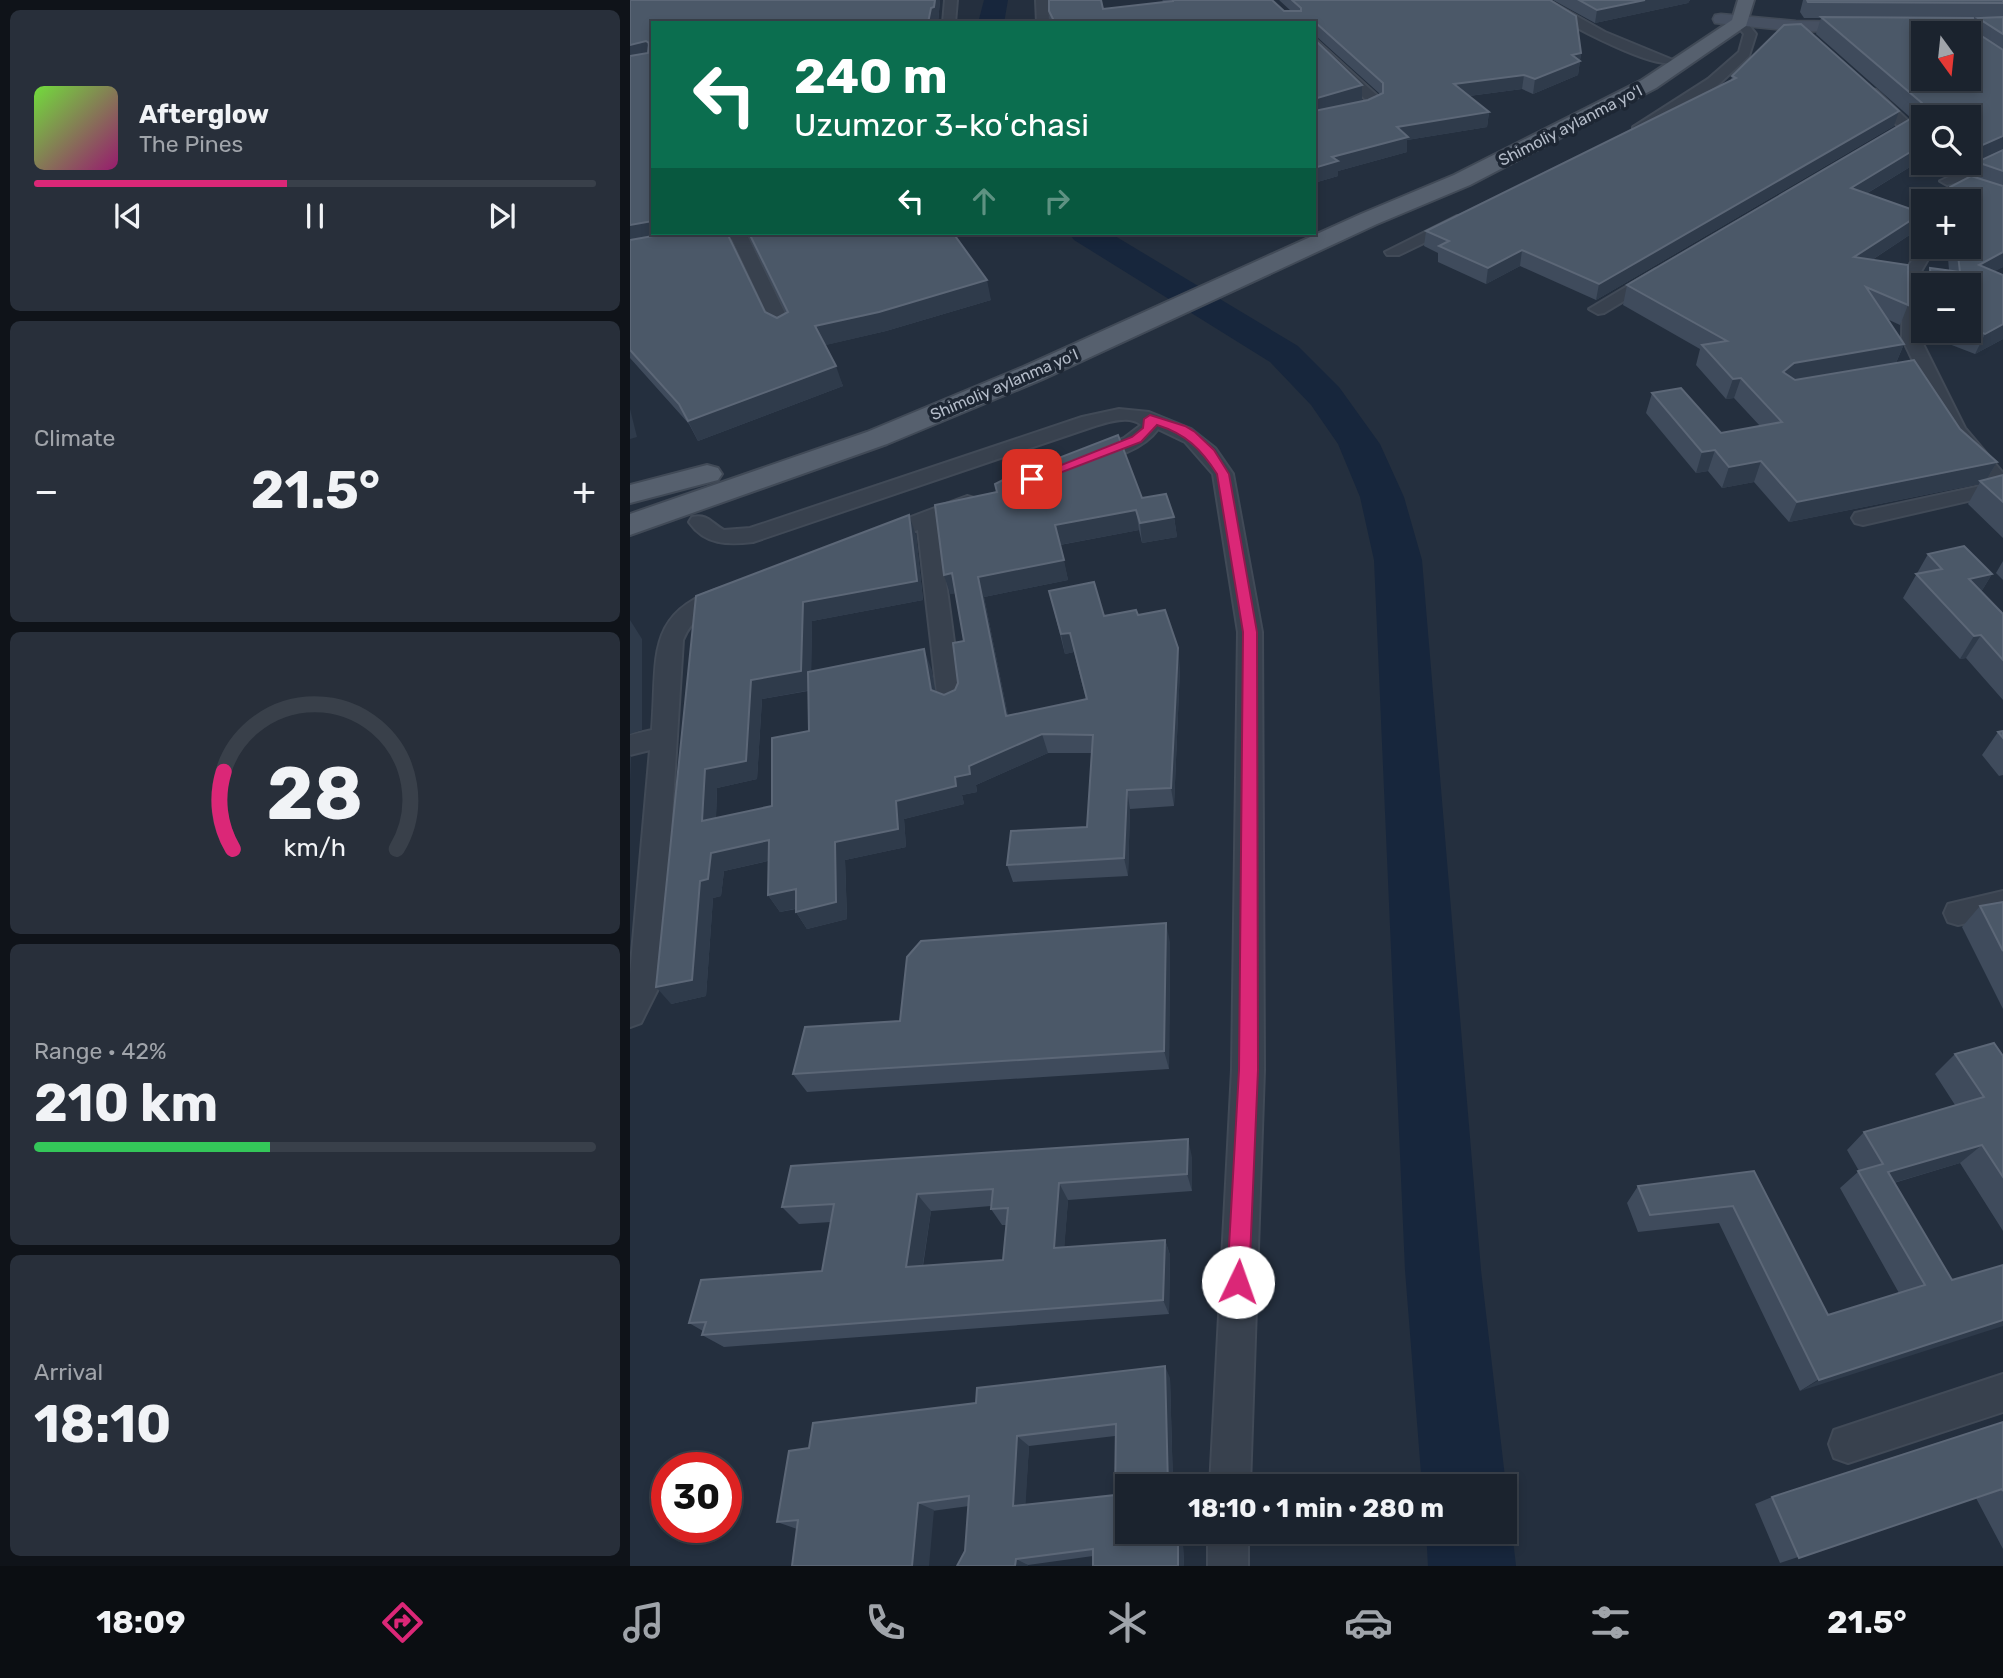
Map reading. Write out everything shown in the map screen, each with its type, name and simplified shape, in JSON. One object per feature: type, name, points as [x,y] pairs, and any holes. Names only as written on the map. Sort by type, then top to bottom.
[{"type":"main road","points":[[1730,14],[1746,0]]},
{"type":"main road","name":"Shimoliy aylanma yoʻl","points":[[1369,219],[1400,195],[1574,113],[1667,60],[1730,14]]},
{"type":"main road","name":"Shimoliy aylanma yoʻl","points":[[630,524],[877,438],[1033,373],[1369,219],[1462,180],[1609,107],[1680,65],[1730,14]]},
{"type":"main road","points":[[1730,14],[1796,26],[1880,27]]},
{"type":"main road","points":[[630,494],[706,474],[877,438]]},
{"type":"main road","points":[[630,550],[700,522],[877,438]]},
{"type":"street","points":[[949,21],[951,0]]},
{"type":"street","points":[[1042,0],[1043,21]]},
{"type":"street","points":[[1540,0],[1588,30],[1630,49],[1667,60]]},
{"type":"street","points":[[1630,134],[1713,82],[1745,53],[1750,34],[1730,14]]},
{"type":"street","points":[[1796,26],[1817,44]]},
{"type":"street","points":[[1316,44],[1376,102],[1362,109],[1316,120]]},
{"type":"street","points":[[1857,80],[1902,129],[1911,135]]},
{"type":"street","points":[[1948,181],[1968,175],[2003,156]]},
{"type":"street","points":[[1945,175],[1948,181],[1970,189]]},
{"type":"street","points":[[1946,189],[1948,181]]},
{"type":"street","points":[[1392,252],[1472,214]]},
{"type":"street","points":[[630,253],[727,235]]},
{"type":"street","points":[[739,235],[784,330]]},
{"type":"street","points":[[1863,518],[2003,487],[1956,430],[1911,338],[1911,275],[1920,259]]},
{"type":"street","points":[[1598,309],[1669,267]]},
{"type":"street","points":[[1901,372],[1926,368]]},
{"type":"street","points":[[700,522],[710,533],[720,538],[753,535],[1089,421],[1128,414],[1141,414],[1181,428],[1210,453],[1223,474],[1250,632],[1248,1070],[1231,1474]]},
{"type":"street","points":[[1071,464],[1136,439],[1148,430],[1150,419]]},
{"type":"street","points":[[849,548],[992,494]]},
{"type":"street","points":[[927,519],[950,702]]},
{"type":"street","points":[[630,1013],[643,989],[649,945],[671,640],[677,623],[688,611],[746,587]]},
{"type":"street","points":[[630,745],[664,737]]},
{"type":"street","points":[[1958,913],[2003,903]]},
{"type":"street","points":[[1848,1444],[2003,1393]]},
{"type":"street","points":[[1228,1544],[1228,1566]]},
{"type":"building","points":[[630,0],[935,0],[928,21],[651,21],[651,221],[630,225],[630,56],[648,53],[649,43],[646,41],[630,45]]},
{"type":"building","points":[[1049,0],[1101,0],[1103,9],[1173,0],[1272,0],[1284,11],[1301,11],[1292,0],[1550,0],[1576,16],[1581,53],[1572,55],[1580,61],[1535,79],[1524,75],[1454,84],[1489,112],[1397,127],[1408,137],[1332,157],[1338,161],[1316,167],[1316,111],[1368,100],[1383,93],[1383,83],[1316,21],[1054,21],[1049,11]]},
{"type":"building","points":[[1579,0],[1645,0],[1597,10]]},
{"type":"building","points":[[1807,0],[2003,0],[2003,3],[1808,2]]},
{"type":"building","points":[[1821,17],[1973,18],[1973,21],[1911,21],[1911,91],[1981,91],[1981,36],[2003,50],[2003,136],[1981,146],[1981,105],[1924,105]]},
{"type":"building","points":[[2003,17],[2003,34],[1978,18]]},
{"type":"building","points":[[1801,24],[1899,111],[1599,284],[1522,250],[1488,268],[1439,246],[1449,241],[1426,231],[1736,78],[1732,76],[1784,25]]},
{"type":"building","points":[[1316,41],[1362,85],[1316,98]]},
{"type":"building","points":[[1911,119],[1911,152],[1851,188],[1911,209],[1911,220],[1854,257],[1908,265],[1908,305],[1866,287],[1904,344],[1794,363],[1783,372],[1795,380],[1914,360],[1960,429],[1997,462],[1797,502],[1761,461],[1729,467],[1715,450],[1702,452],[1652,393],[1681,388],[1721,433],[1782,422],[1741,378],[1733,379],[1702,345],[1727,341],[1627,285]]},
{"type":"building","points":[[2003,150],[2003,171],[1981,163],[1981,160]]},
{"type":"building","points":[[1971,176],[2003,186],[2003,252],[1979,265],[2003,275],[2003,324],[1985,334],[1981,332],[1981,273],[1930,273],[1930,268],[1960,272],[1958,259],[1981,259],[1981,189],[1950,187]]},
{"type":"building","points":[[659,235],[728,235],[765,312],[777,318],[788,312],[750,235],[954,235],[987,280],[879,312],[815,326],[836,366],[688,421],[679,404],[630,350],[630,240]]},
{"type":"building","points":[[1118,435],[1142,498],[1166,494],[1174,517],[1140,523],[1136,510],[1055,525],[1064,560],[978,577],[1006,716],[1087,699],[1070,633],[1061,634],[1049,591],[1094,582],[1104,616],[1136,610],[1138,615],[1165,610],[1178,648],[1171,788],[1127,790],[1124,858],[1007,865],[1011,831],[1087,827],[1093,735],[1042,734],[969,766],[970,774],[955,777],[956,786],[896,801],[898,829],[835,842],[836,902],[796,912],[796,889],[768,895],[769,840],[711,853],[708,879],[700,881],[692,980],[656,987],[696,596],[909,515],[917,581],[803,602],[801,671],[751,680],[746,761],[705,769],[702,821],[772,806],[772,738],[809,731],[808,672],[924,649],[931,690],[944,695],[955,690],[958,683],[953,643],[964,641],[952,573],[944,575],[935,505],[997,492],[995,484],[1007,478]]},
{"type":"building","points":[[2003,475],[2003,502],[1980,481]]},
{"type":"building","points":[[1964,546],[1992,574],[1969,579],[2003,614],[2003,660],[1981,635],[1974,636],[1916,574],[1942,569],[1928,554]]},
{"type":"building","points":[[2003,902],[2003,951],[1980,906]]},
{"type":"building","points":[[1166,923],[1164,1051],[793,1074],[805,1027],[900,1021],[907,957],[921,941]]},
{"type":"building","points":[[1994,1043],[2003,1056],[2003,1177],[1982,1145],[1888,1172],[1952,1280],[2003,1265],[2003,1320],[1819,1380],[1733,1206],[1650,1215],[1638,1186],[1754,1171],[1828,1315],[1925,1285],[1858,1171],[1883,1164],[1864,1132],[1984,1097],[1955,1054]]},
{"type":"building","points":[[1188,1139],[1187,1174],[1059,1183],[1054,1248],[1165,1240],[1163,1300],[702,1335],[706,1322],[689,1323],[701,1280],[822,1271],[834,1204],[782,1207],[791,1166]],"holes":[[[993,1189],[991,1209],[1008,1208],[1003,1260],[906,1267],[917,1194]]]},
{"type":"building","points":[[1165,1366],[1168,1474],[1115,1474],[1116,1424],[1017,1436],[1013,1506],[1115,1495],[1115,1544],[1178,1544],[1178,1566],[1093,1566],[1093,1549],[1016,1559],[1015,1566],[957,1566],[965,1551],[969,1496],[918,1503],[912,1566],[792,1566],[798,1520],[777,1522],[789,1451],[809,1448],[813,1423],[976,1403],[977,1388]]},
{"type":"building","points":[[2003,1422],[2003,1491],[2002,1489],[1799,1558],[1772,1497]]},
{"type":"waterway","points":[[991,21],[996,0]]},
{"type":"waterway","points":[[1089,235],[1284,354],[1325,396],[1359,444],[1382,497],[1398,560],[1443,1270],[1463,1474]]},
{"type":"waterway","points":[[1470,1544],[1472,1566]]},
{"type":"route","points":[[1032,479],[1136,439],[1148,430],[1150,419],[1181,428],[1191,435],[1210,453],[1223,474],[1250,632],[1248,1070],[1238,1282]]}]
